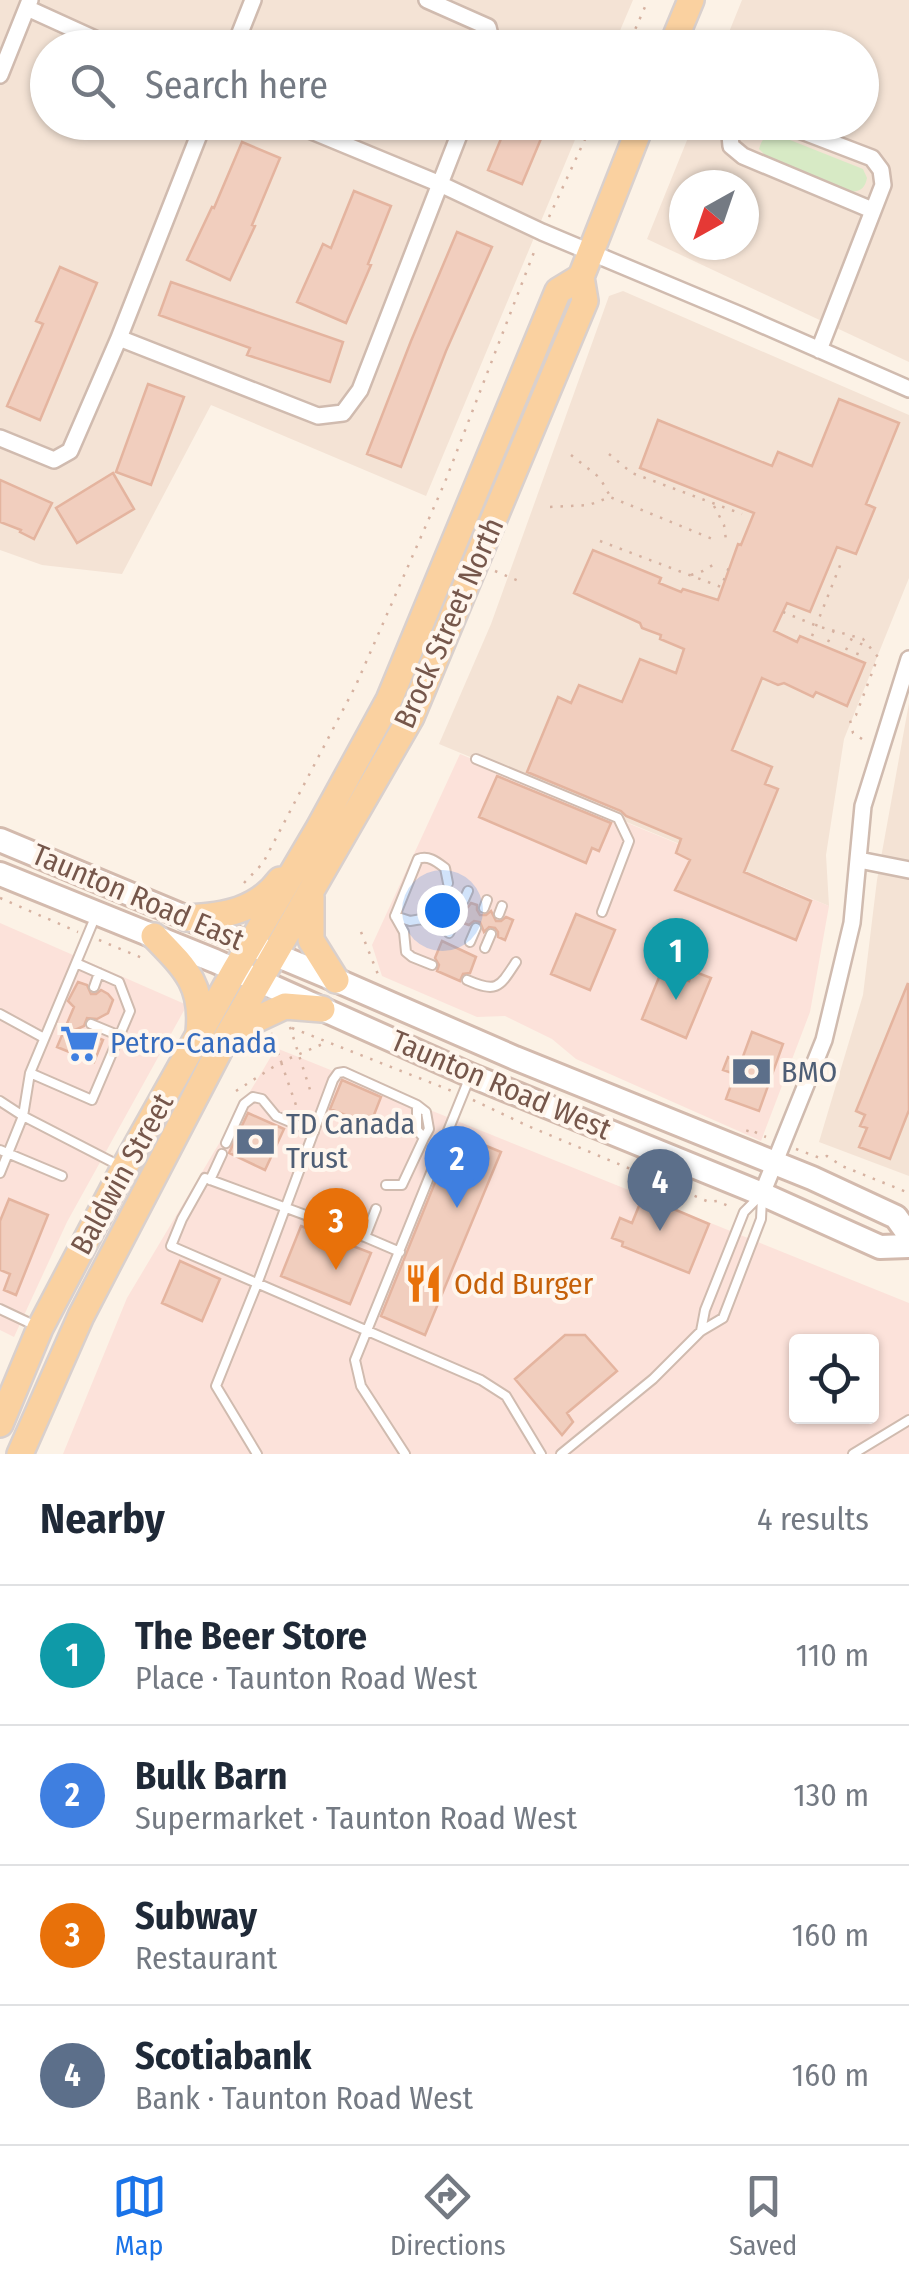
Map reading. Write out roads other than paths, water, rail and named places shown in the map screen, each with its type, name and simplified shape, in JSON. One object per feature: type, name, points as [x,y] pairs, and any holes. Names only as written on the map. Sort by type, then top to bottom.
[{"type":"main road","points":[[678,30],[691,0]]},
{"type":"main road","name":"Brock Street North","points":[[276,955],[411,717],[585,301],[580,277],[635,140]]},
{"type":"main road","name":"Brock Street North","points":[[319,828],[389,700],[558,291],[580,277]]},
{"type":"main road","points":[[187,918],[235,912],[256,903],[274,887],[319,828]]},
{"type":"main road","name":"Baldwin Street","points":[[20,1454],[209,1043],[235,970],[319,828]]},
{"type":"main road","name":"Taunton Road East","points":[[0,840],[276,955]]},
{"type":"main road","name":"Taunton Road East","points":[[0,874],[260,982]]},
{"type":"main road","points":[[311,893],[310,940],[336,980]]},
{"type":"main road","points":[[154,936],[192,980],[209,1043],[285,1006],[322,1009]]},
{"type":"main road","name":"Baldwin Street","points":[[0,1424],[40,1328],[124,1168],[209,1043],[260,982],[276,955]]},
{"type":"main road","name":"Taunton Road West","points":[[276,955],[603,1094],[779,1154],[896,1218],[909,1234]]},
{"type":"main road","name":"Taunton Road West","points":[[260,982],[322,1009],[466,1085],[762,1194],[880,1248],[909,1246]]},
{"type":"street","points":[[241,30],[253,0]]},
{"type":"street","points":[[427,0],[489,30]]},
{"type":"street","points":[[0,75],[28,4],[79,30]]},
{"type":"street","points":[[0,438],[54,460],[70,451],[197,140]]},
{"type":"street","points":[[334,140],[909,390]]},
{"type":"street","points":[[119,338],[318,416],[343,413],[360,390],[457,140]]},
{"type":"street","points":[[730,140],[730,146],[743,156],[872,210]]},
{"type":"street","points":[[819,350],[884,186],[882,170],[872,158],[825,140]]},
{"type":"street","points":[[762,1194],[824,1040],[852,923],[863,806],[908,666]]},
{"type":"street","points":[[860,860],[909,870]]},
{"type":"lane","points":[[476,760],[618,818],[629,841],[602,912]]},
{"type":"lane","points":[[395,916],[418,859],[435,860],[446,868],[448,883]]},
{"type":"lane","points":[[0,1173],[4,1152],[22,1116],[30,1073],[96,913]]},
{"type":"lane","points":[[395,916],[410,922],[422,919],[430,924]]},
{"type":"lane","points":[[395,916],[404,932],[406,952],[432,965]]},
{"type":"lane","points":[[450,933],[456,920]]},
{"type":"lane","points":[[470,942],[476,928]]},
{"type":"lane","points":[[485,948],[490,934]]},
{"type":"lane","points":[[468,980],[488,990],[496,988],[516,962]]},
{"type":"lane","points":[[30,1073],[92,1100],[120,1036],[130,1011],[119,982],[76,963]]},
{"type":"lane","points":[[94,988],[99,974]]},
{"type":"lane","points":[[56,1010],[70,1016]]},
{"type":"lane","points":[[0,1014],[44,1038]]},
{"type":"lane","points":[[90,1024],[120,1036]]},
{"type":"lane","points":[[256,1454],[216,1386],[338,1073],[344,1072],[417,1105],[418,1130],[424,1138],[402,1185],[386,1185]]},
{"type":"lane","points":[[404,1454],[361,1386],[355,1360],[466,1085]]},
{"type":"lane","points":[[226,1144],[244,1104],[253,1097],[262,1099],[276,1116],[314,1132]]},
{"type":"lane","points":[[0,1101],[124,1168]]},
{"type":"lane","points":[[4,1152],[62,1176]]},
{"type":"lane","points":[[210,1180],[222,1154]]},
{"type":"lane","points":[[400,1252],[205,1178],[182,1218],[172,1246],[482,1380],[506,1396],[542,1454]]},
{"type":"lane","points":[[700,1331],[744,1212],[762,1194]]},
{"type":"lane","points":[[561,1454],[653,1379],[700,1331],[723,1318],[760,1219],[762,1194]]},
{"type":"lane","points":[[364,1236],[376,1209]]},
{"type":"lane","points":[[0,1309],[40,1328]]},
{"type":"lane","points":[[853,1454],[909,1420]]},
{"type":"place","name":"The Beer Store","points":[[676,1000]]},
{"type":"place","name":"Petro-Canada","points":[[80,1043]]},
{"type":"place","name":"BMO","points":[[751,1072]]},
{"type":"place","name":"TD Canada Trust","points":[[256,1141]]},
{"type":"place","name":"Bulk Barn","points":[[457,1208]]},
{"type":"place","name":"Scotiabank","points":[[660,1231]]},
{"type":"place","name":"Subway","points":[[336,1270]]},
{"type":"place","name":"Odd Burger","points":[[424,1284]]}]
